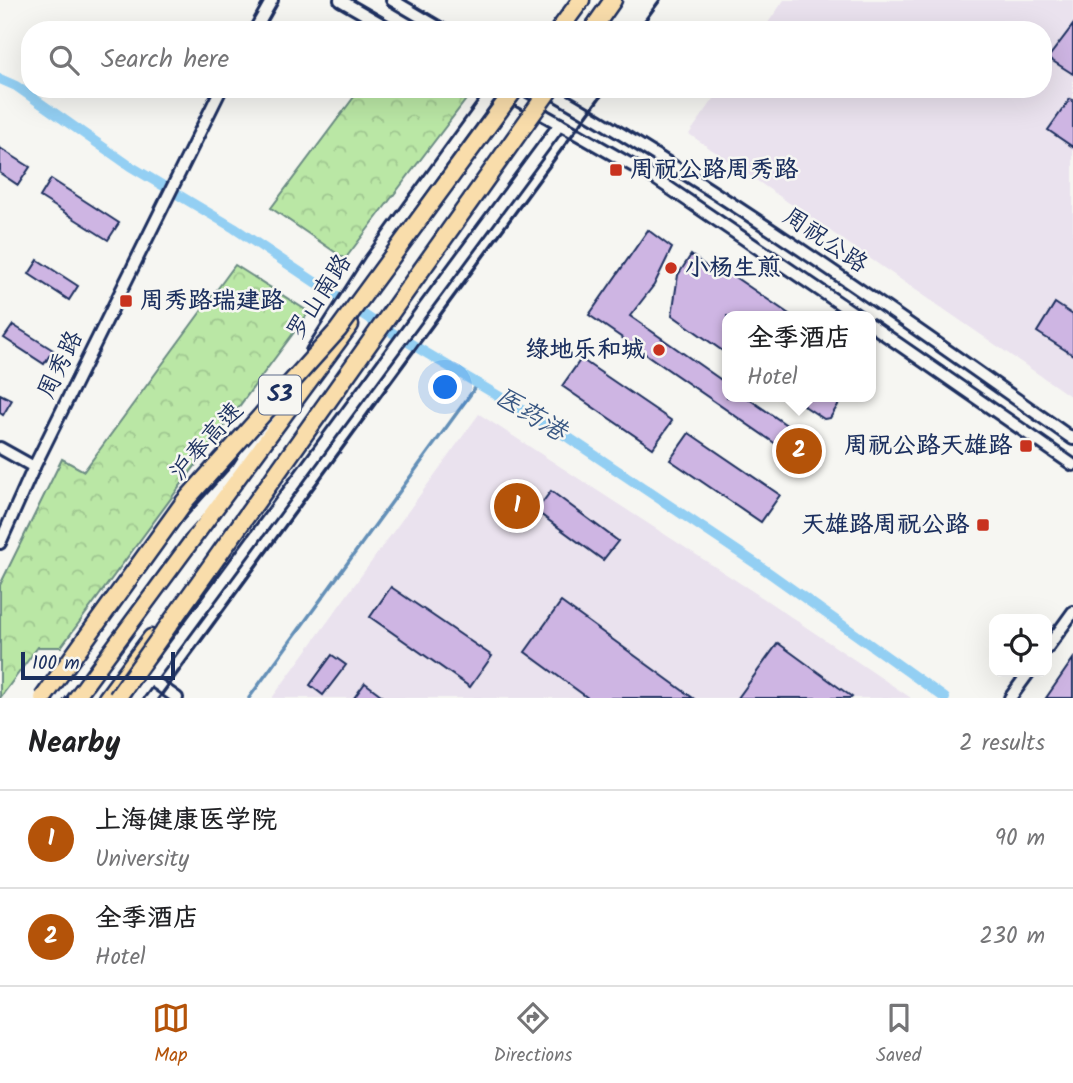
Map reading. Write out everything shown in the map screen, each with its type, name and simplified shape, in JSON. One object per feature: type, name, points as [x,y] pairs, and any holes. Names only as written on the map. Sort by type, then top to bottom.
[{"type":"highway","points":[[566,21],[581,0]]},
{"type":"highway","points":[[598,21],[613,0]]},
{"type":"highway","name":"沪奉高速","points":[[43,698],[185,501],[338,330],[512,98]]},
{"type":"highway","name":"S3","points":[[117,698],[544,98]]},
{"type":"main road","points":[[606,21],[622,0]]},
{"type":"main road","name":"罗山南路","points":[[76,698],[380,285],[513,98]]},
{"type":"main road","points":[[106,698],[366,347],[545,98]]},
{"type":"street","points":[[260,21],[272,0]]},
{"type":"street","points":[[340,0],[377,21]]},
{"type":"street","points":[[392,0],[428,21]]},
{"type":"street","name":"周秀路","points":[[0,544],[34,467],[182,162],[216,98]]},
{"type":"street","name":"罗山南路","points":[[58,698],[178,535],[238,468],[362,274],[490,98]]},
{"type":"street","name":"周祝公路","points":[[523,98],[536,111],[656,179],[851,311]]},
{"type":"street","name":"周祝公路","points":[[564,98],[642,144],[830,267],[1073,439]]},
{"type":"street","points":[[136,698],[560,124]]},
{"type":"street","points":[[876,328],[1073,466]]},
{"type":"street","points":[[0,448],[34,467]]},
{"type":"street","points":[[1052,641],[1073,612]]},
{"type":"street","points":[[1010,698],[1025,677]]},
{"type":"street","points":[[150,679],[177,698]]},
{"type":"shaded area","points":[[784,0],[1073,0],[1073,398],[689,134],[715,98],[1052,98],[1052,21],[769,21]]},
{"type":"shaded area","points":[[479,414],[763,598],[911,698],[272,698]]},
{"type":"green space","points":[[353,98],[467,98],[345,259],[271,208]]},
{"type":"green space","points":[[235,265],[309,312],[61,647],[38,647],[0,698],[0,585],[62,459],[84,471]]},
{"type":"building","points":[[1073,25],[1073,74],[1052,61],[1052,53]]},
{"type":"building","points":[[1070,99],[1073,100],[1073,147],[1048,130]]},
{"type":"building","points":[[0,148],[30,167],[18,185],[0,173]]},
{"type":"building","points":[[51,179],[119,223],[108,240],[40,197]]},
{"type":"building","name":"绿地乐和城","points":[[648,230],[672,248],[654,285],[630,316],[722,380],[722,402],[753,402],[814,444],[802,462],[589,315]]},
{"type":"building","name":"绿地乐和城","points":[[691,255],[715,273],[723,269],[785,311],[722,311],[722,350],[672,315],[678,275]]},
{"type":"building","points":[[38,260],[78,286],[69,300],[29,274]]},
{"type":"building","points":[[1055,303],[1073,315],[1073,355],[1037,332]]},
{"type":"building","points":[[13,325],[53,350],[44,364],[4,338]]},
{"type":"building","points":[[581,359],[672,421],[653,448],[562,386]]},
{"type":"building","points":[[0,394],[12,400],[3,415],[0,413]]},
{"type":"building","points":[[798,402],[840,402],[830,418],[824,419]]},
{"type":"building","points":[[689,433],[780,495],[761,522],[670,460]]},
{"type":"building","points":[[551,491],[618,541],[603,560],[536,511]]},
{"type":"building","points":[[391,587],[492,656],[470,687],[370,617]]},
{"type":"building","points":[[561,602],[693,698],[588,698],[525,652]]},
{"type":"building","points":[[778,643],[852,697],[738,698]]},
{"type":"building","points":[[332,655],[346,665],[323,695],[310,685]]},
{"type":"building","points":[[1073,659],[1073,698],[1046,698]]},
{"type":"building","points":[[365,683],[385,698],[354,698]]},
{"type":"waterway","name":"医药港","points":[[0,79],[21,90]]},
{"type":"waterway","name":"医药港","points":[[33,98],[130,166],[234,228],[376,323],[569,438],[761,567],[945,698]]},
{"type":"waterway","points":[[249,698],[478,384]]},
{"type":"railway","points":[[645,21],[660,0]]},
{"type":"railway","points":[[159,698],[599,98]]},
{"type":"place","name":"周祝公路周秀路","points":[[616,170]]},
{"type":"place","name":"小杨生煎","points":[[671,268]]},
{"type":"place","name":"周秀路瑞建路","points":[[126,301]]},
{"type":"place","name":"绿地乐和城","points":[[659,350]]},
{"type":"place","name":"周祝公路天雄路","points":[[1026,446]]},
{"type":"place","name":"全季酒店","points":[[799,451]]},
{"type":"place","name":"上海健康医学院","points":[[517,506]]},
{"type":"place","name":"天雄路周祝公路","points":[[983,525]]}]
